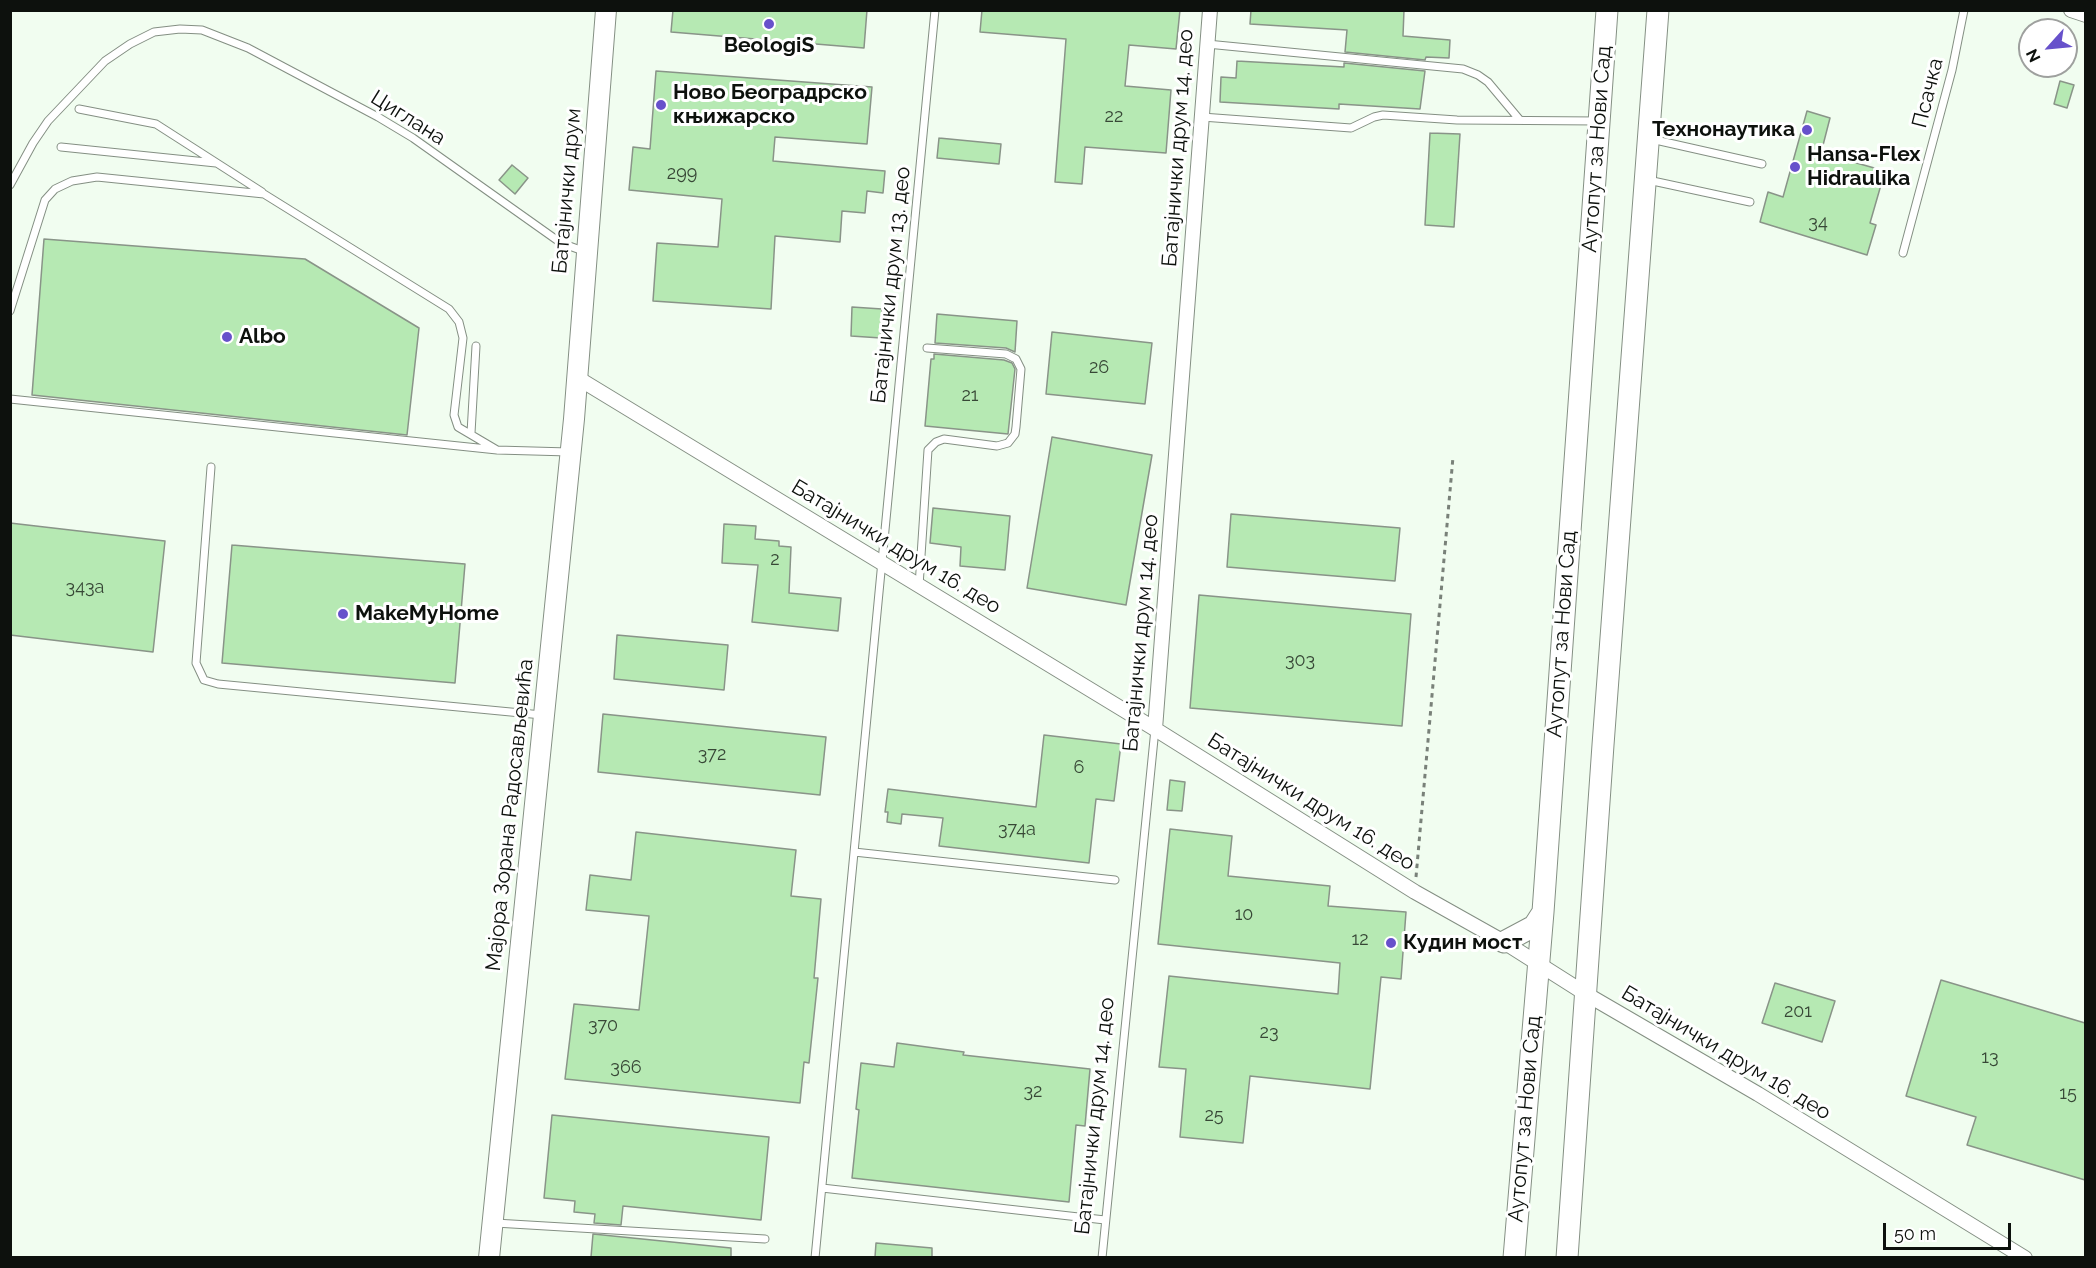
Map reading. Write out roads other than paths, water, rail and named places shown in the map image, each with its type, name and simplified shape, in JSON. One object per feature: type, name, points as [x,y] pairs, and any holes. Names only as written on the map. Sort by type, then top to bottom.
[{"type":"main road","name":"Батајнички друм","points":[[576,376],[606,10]]},
{"type":"main road","name":"Аутопут за Нови Сад","points":[[1514,1257],[1543,912],[1607,10]]},
{"type":"main road","points":[[1567,1257],[1658,10]]},
{"type":"main road","name":"Мајора Зорана Радосављевића","points":[[489,1257],[576,376]]},
{"type":"main road","points":[[1504,942],[1534,926],[1543,912]]},
{"type":"street","name":"Батајнички друм 14. део","points":[[1155,729],[1210,10]]},
{"type":"street","points":[[2071,10],[2085,15]]},
{"type":"street","name":"Батајнички друм 16. део","points":[[576,376],[1155,729],[1415,892],[1504,942],[1586,994],[1758,1094],[2025,1257]]},
{"type":"lane","name":"Батајнички друм 13. део","points":[[881,563],[934,10]]},
{"type":"lane","name":"Псачка","points":[[1903,253],[1952,70],[1964,10]]},
{"type":"lane","name":"Циглана","points":[[10,185],[48,121],[105,61],[130,44],[154,32],[180,28],[202,30],[257,52],[378,117],[412,138],[561,243],[586,252]]},
{"type":"lane","points":[[1207,44],[1463,69],[1488,82],[1519,119]]},
{"type":"lane","points":[[79,110],[156,124],[449,309],[459,322],[463,338],[454,416],[459,427],[497,450]]},
{"type":"lane","points":[[1202,117],[1351,128],[1374,117],[1383,116],[1457,120],[1599,121]]},
{"type":"lane","points":[[1648,139],[1762,164]]},
{"type":"lane","points":[[61,147],[218,163]]},
{"type":"lane","points":[[10,311],[45,200],[55,189],[72,181],[97,177],[264,194]]},
{"type":"lane","points":[[1645,179],[1750,202]]},
{"type":"lane","points":[[471,433],[476,346]]},
{"type":"lane","points":[[919,586],[928,450],[936,442],[944,439],[997,446],[1008,443],[1015,434],[1021,369],[1016,359],[1006,354],[927,348]]},
{"type":"lane","points":[[10,399],[497,450],[570,452]]},
{"type":"lane","points":[[211,467],[196,663],[204,680],[218,684],[544,715]]},
{"type":"lane","points":[[815,1257],[881,563]]},
{"type":"lane","name":"Батајнички друм 14. део","points":[[1102,1257],[1155,729]]},
{"type":"lane","points":[[854,852],[1115,880]]},
{"type":"lane","points":[[822,1188],[1105,1220]]},
{"type":"lane","points":[[493,1222],[765,1239]]},
{"type":"place","name":"BeologiS","points":[[769,24]]},
{"type":"place","name":"Ново Београдрско књижарско","points":[[661,105]]},
{"type":"place","name":"Технонаутика","points":[[1807,130]]},
{"type":"place","name":"Hansa-Flex Hidraulika","points":[[1795,167]]},
{"type":"place","name":"Albo","points":[[227,337]]},
{"type":"place","name":"MakeMyHome","points":[[343,614]]},
{"type":"place","name":"Кудин мост","points":[[1391,943]]}]
